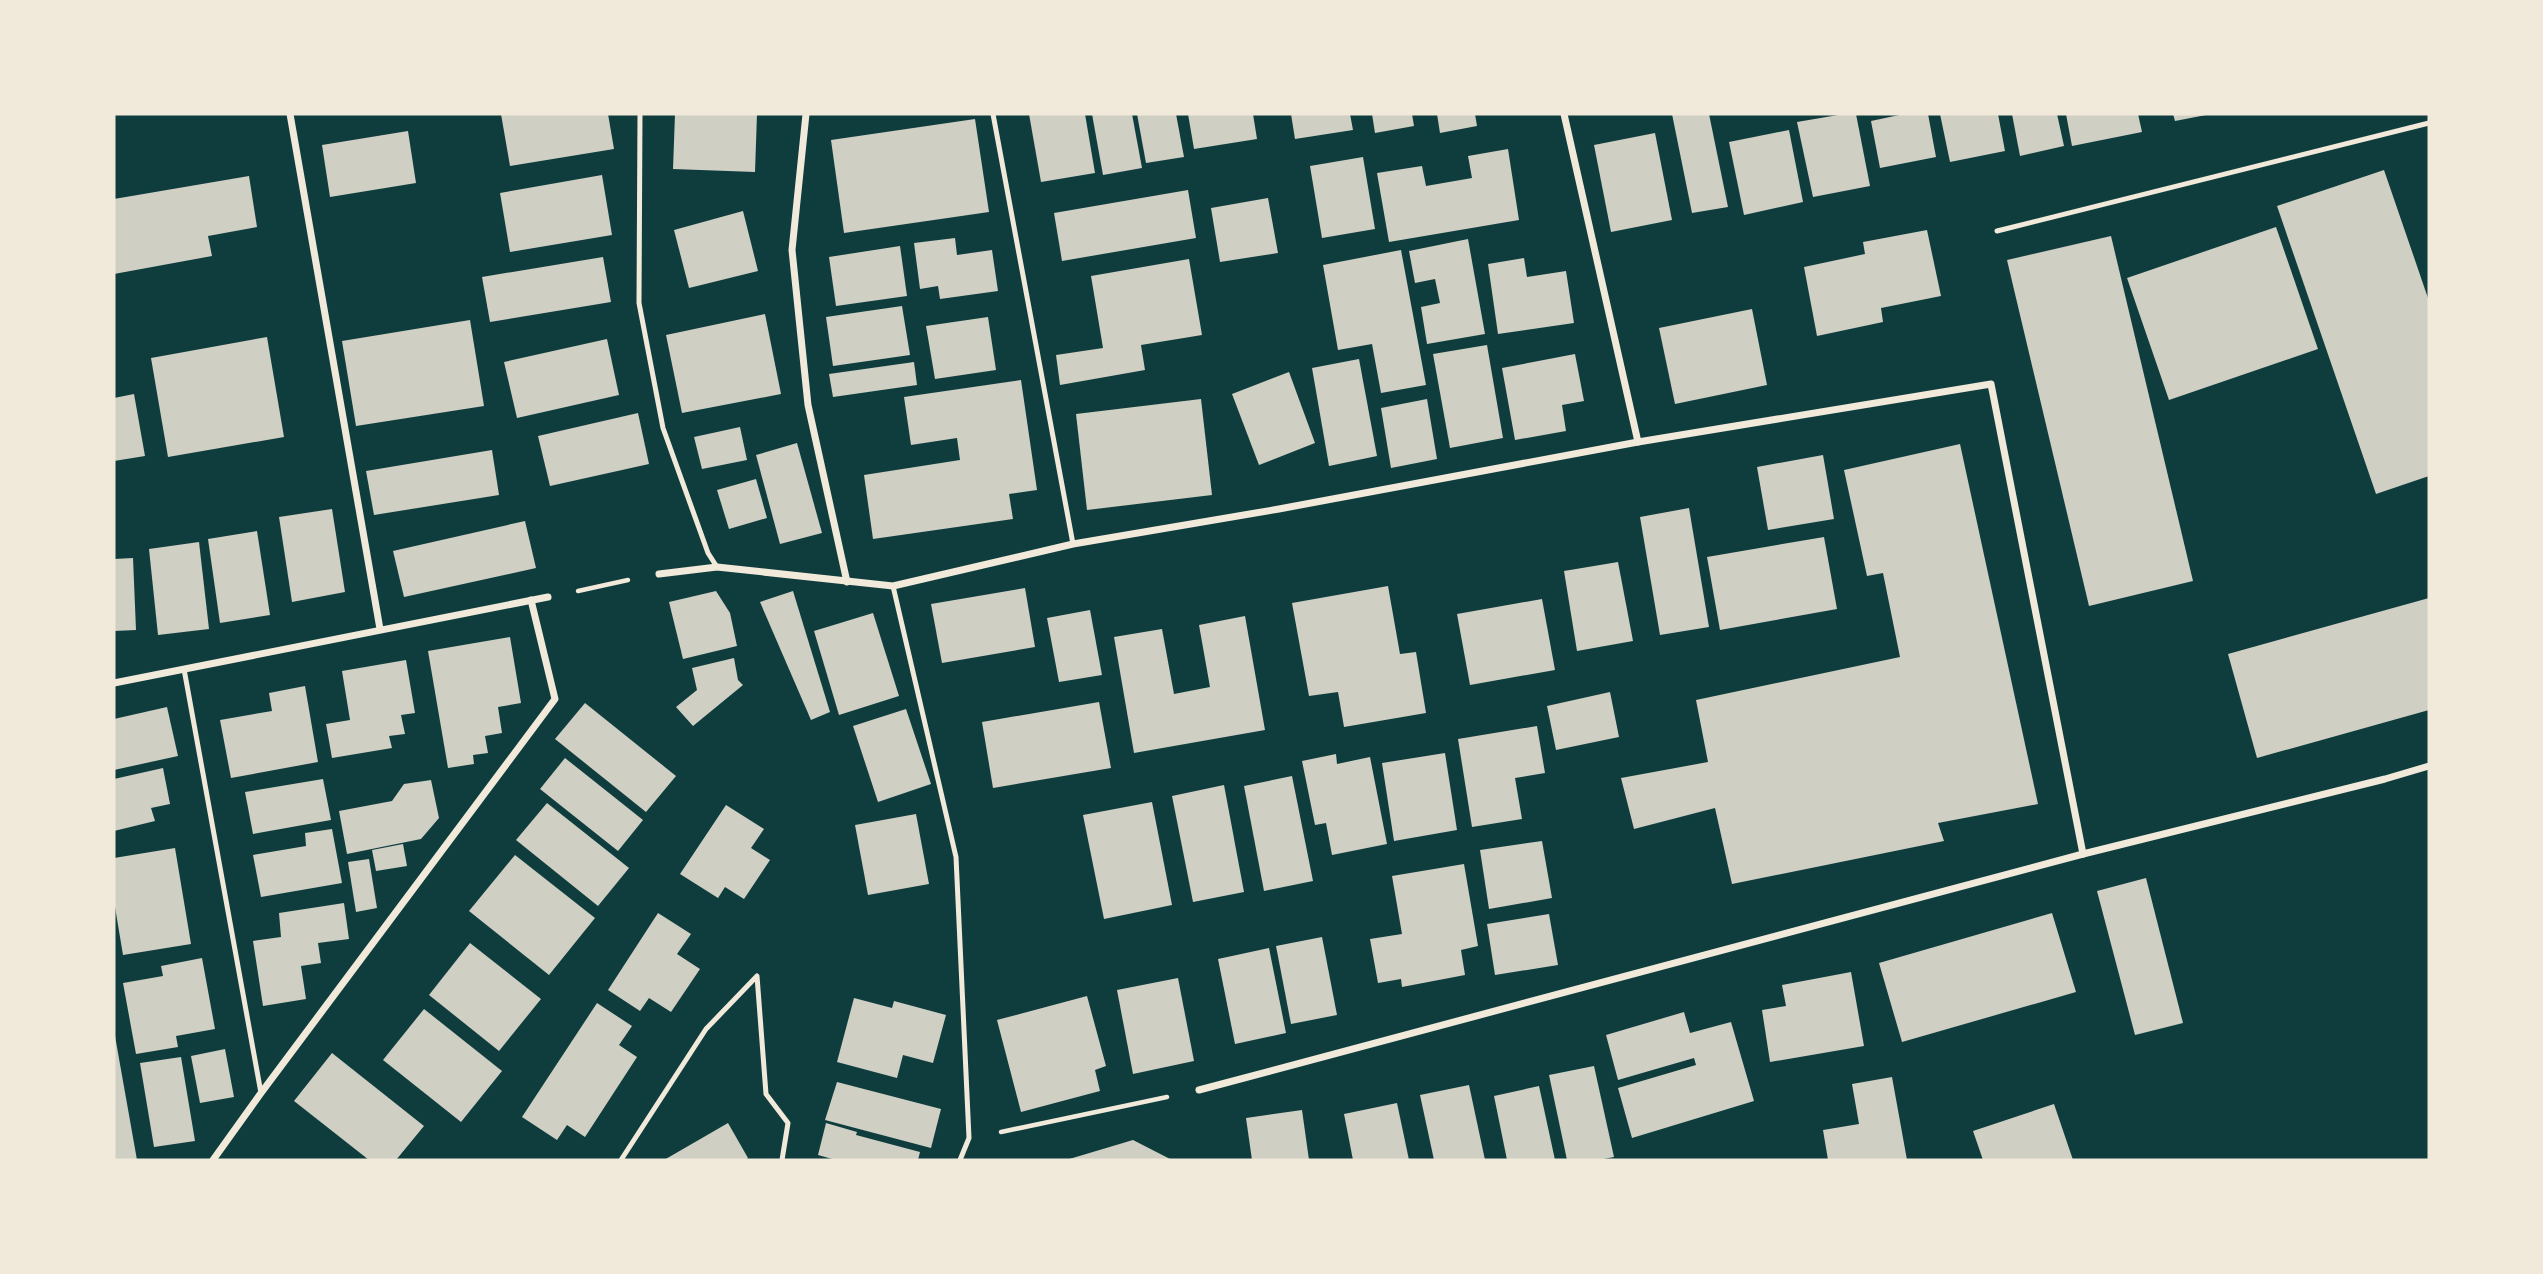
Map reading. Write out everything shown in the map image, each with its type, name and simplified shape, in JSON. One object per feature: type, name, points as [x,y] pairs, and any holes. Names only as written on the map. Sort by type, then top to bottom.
[{"type":"street","points":[[290,114],[380,629]]},
{"type":"street","points":[[806,114],[792,250],[808,405],[847,582]]},
{"type":"street","points":[[1564,114],[1638,442]]},
{"type":"street","points":[[659,574],[717,567],[893,586],[1073,544],[1279,509],[1638,442],[1991,384],[2083,854]]},
{"type":"street","points":[[114,682],[548,597]]},
{"type":"street","points":[[213,1160],[555,699],[531,600]]},
{"type":"street","points":[[1199,1090],[2083,854],[2429,766]]},
{"type":"lane","points":[[640,114],[639,303],[663,428],[708,553],[717,567]]},
{"type":"lane","points":[[993,114],[1073,544]]},
{"type":"lane","points":[[1997,231],[2429,123]]},
{"type":"lane","points":[[893,586],[956,857],[970,1138],[960,1160]]},
{"type":"lane","points":[[184,669],[261,1093]]},
{"type":"lane","points":[[621,1160],[706,1029],[758,976],[766,1094],[788,1123],[782,1160]]},
{"type":"path","points":[[548,597],[659,574]]},
{"type":"path","points":[[970,1138],[1199,1090]]},
{"type":"building","points":[[501,114],[608,114],[614,149],[510,166]]},
{"type":"building","points":[[675,114],[757,114],[755,172],[673,169]]},
{"type":"building","points":[[1029,114],[1085,114],[1095,173],[1041,182]]},
{"type":"building","points":[[1092,114],[1132,114],[1142,168],[1103,175]]},
{"type":"building","points":[[1137,114],[1176,114],[1184,157],[1146,163]]},
{"type":"building","points":[[1188,114],[1253,114],[1257,139],[1194,149]]},
{"type":"building","points":[[1291,114],[1350,114],[1353,130],[1295,139]]},
{"type":"building","points":[[1372,114],[1412,114],[1414,126],[1375,133]]},
{"type":"building","points":[[1437,114],[1475,114],[1477,126],[1440,133]]},
{"type":"building","points":[[1672,114],[1709,114],[1728,207],[1692,213]]},
{"type":"building","points":[[1856,114],[1870,186],[1813,197],[1797,122]]},
{"type":"building","points":[[1904,114],[1928,114],[1936,157],[1880,168],[1871,121]]},
{"type":"building","points":[[1940,114],[1998,114],[2005,151],[1950,162]]},
{"type":"building","points":[[2012,114],[2057,114],[2064,146],[2020,156]]},
{"type":"building","points":[[2066,114],[2138,114],[2142,132],[2072,146]]},
{"type":"building","points":[[2173,114],[2205,114],[2206,115],[2175,121]]},
{"type":"building","points":[[975,119],[989,212],[844,233],[831,140]]},
{"type":"building","points":[[1789,130],[1803,202],[1744,215],[1729,142]]},
{"type":"building","points":[[408,131],[416,183],[330,197],[322,145]]},
{"type":"building","points":[[1655,133],[1672,220],[1611,232],[1594,145]]},
{"type":"building","points":[[1508,149],[1519,220],[1389,242],[1377,173],[1422,166],[1426,186],[1472,178],[1468,156]]},
{"type":"building","points":[[1363,157],[1375,229],[1322,238],[1310,166]]},
{"type":"building","points":[[2384,170],[2429,301],[2429,476],[2376,494],[2277,206]]},
{"type":"building","points":[[602,175],[612,235],[510,252],[500,193]]},
{"type":"building","points":[[249,176],[257,227],[208,236],[212,256],[114,274],[114,199]]},
{"type":"building","points":[[1188,190],[1196,238],[1062,261],[1054,213]]},
{"type":"building","points":[[1268,198],[1278,253],[1220,262],[1211,208]]},
{"type":"building","points":[[743,211],[758,271],[689,288],[674,230]]},
{"type":"building","points":[[2276,227],[2318,349],[2169,400],[2127,278]]},
{"type":"building","points":[[1927,230],[1941,296],[1881,308],[1883,322],[1817,336],[1804,267],[1865,254],[1863,242]]},
{"type":"building","points":[[2111,236],[2193,581],[2089,606],[2007,260]]},
{"type":"building","points":[[955,238],[957,255],[992,250],[998,291],[940,299],[938,286],[920,289],[914,243]]},
{"type":"building","points":[[1468,239],[1485,334],[1427,344],[1421,307],[1440,303],[1435,279],[1415,283],[1409,251]]},
{"type":"building","points":[[900,246],[907,296],[836,306],[829,257]]},
{"type":"building","points":[[1401,250],[1426,385],[1381,393],[1372,344],[1338,350],[1323,265]]},
{"type":"building","points":[[603,257],[611,302],[490,322],[482,277]]},
{"type":"building","points":[[1524,258],[1527,277],[1566,271],[1574,323],[1498,334],[1488,264]]},
{"type":"building","points":[[1189,259],[1202,335],[1141,345],[1145,370],[1060,385],[1056,355],[1103,348],[1091,276]]},
{"type":"building","points":[[902,306],[910,355],[833,366],[826,317]]},
{"type":"building","points":[[1752,309],[1767,385],[1675,404],[1659,328]]},
{"type":"building","points":[[765,314],[781,394],[682,413],[666,335]]},
{"type":"building","points":[[988,317],[996,370],[935,379],[926,326]]},
{"type":"building","points":[[470,320],[484,406],[356,426],[342,341]]},
{"type":"building","points":[[267,337],[284,437],[168,457],[151,358]]},
{"type":"building","points":[[607,339],[619,395],[517,418],[504,362]]},
{"type":"building","points":[[1487,345],[1503,438],[1450,448],[1433,354]]},
{"type":"building","points":[[1575,354],[1584,401],[1562,405],[1566,431],[1515,440],[1502,368]]},
{"type":"building","points":[[1359,359],[1377,456],[1329,466],[1312,368]]},
{"type":"building","points":[[914,362],[917,385],[833,397],[829,374]]},
{"type":"building","points":[[1289,372],[1315,443],[1259,465],[1232,394]]},
{"type":"building","points":[[1021,380],[1037,490],[1009,494],[1013,519],[873,539],[864,475],[960,460],[957,438],[911,445],[904,397]]},
{"type":"building","points":[[134,394],[145,456],[114,461],[114,398]]},
{"type":"building","points":[[1201,399],[1212,495],[1087,510],[1076,414]]},
{"type":"building","points":[[1427,399],[1437,459],[1391,468],[1381,408]]},
{"type":"building","points":[[638,413],[649,464],[550,486],[538,436]]},
{"type":"building","points":[[740,427],[747,460],[702,469],[694,437]]},
{"type":"building","points":[[797,443],[822,533],[780,544],[756,455]]},
{"type":"building","points":[[1960,444],[2038,804],[1938,823],[1944,841],[1732,884],[1715,808],[1634,829],[1621,778],[1708,762],[1696,700],[1900,657],[1883,573],[1867,576],[1844,470]]},
{"type":"building","points":[[492,450],[499,495],[374,515],[366,471]]},
{"type":"building","points":[[1823,455],[1834,519],[1768,530],[1757,467]]},
{"type":"building","points":[[756,479],[767,518],[729,529],[717,490]]},
{"type":"building","points":[[1689,508],[1709,627],[1660,635],[1640,517]]},
{"type":"building","points":[[332,509],[345,592],[292,602],[279,517]]},
{"type":"building","points":[[525,521],[536,568],[404,597],[393,551]]},
{"type":"building","points":[[257,531],[270,615],[220,623],[208,539]]},
{"type":"building","points":[[1824,537],[1837,609],[1720,630],[1707,557]]},
{"type":"building","points":[[199,542],[209,629],[158,635],[149,549]]},
{"type":"building","points":[[133,558],[136,630],[114,631],[114,559]]},
{"type":"building","points":[[1618,562],[1633,641],[1577,651],[1564,571]]},
{"type":"building","points":[[1388,586],[1400,654],[1416,652],[1426,713],[1344,727],[1338,692],[1309,696],[1292,603]]},
{"type":"building","points":[[1025,588],[1035,647],[942,663],[931,604]]},
{"type":"building","points":[[716,591],[730,613],[737,646],[683,659],[669,602]]},
{"type":"building","points":[[793,591],[830,712],[811,720],[760,602]]},
{"type":"building","points":[[2429,598],[2429,710],[2257,758],[2228,654]]},
{"type":"building","points":[[1542,599],[1555,670],[1470,685],[1457,614]]},
{"type":"building","points":[[1090,610],[1102,675],[1059,682],[1047,618]]},
{"type":"building","points":[[873,613],[899,696],[839,715],[814,631]]},
{"type":"building","points":[[1245,616],[1265,730],[1134,753],[1114,637],[1162,629],[1174,694],[1210,687],[1199,625]]},
{"type":"building","points":[[510,637],[521,703],[498,707],[502,733],[485,736],[488,753],[473,755],[474,764],[448,768],[428,651]]},
{"type":"building","points":[[734,658],[738,680],[743,685],[693,726],[676,707],[697,690],[692,668]]},
{"type":"building","points":[[406,660],[415,713],[401,715],[405,734],[389,736],[392,748],[332,758],[326,724],[350,720],[342,671]]},
{"type":"building","points":[[305,686],[318,762],[231,778],[220,720],[272,711],[269,693]]},
{"type":"building","points":[[1610,692],[1619,737],[1556,750],[1547,706]]},
{"type":"building","points":[[1099,702],[1111,768],[993,788],[982,722]]},
{"type":"building","points":[[585,703],[676,776],[646,812],[555,739]]},
{"type":"building","points":[[167,707],[178,756],[114,770],[114,719]]},
{"type":"building","points":[[906,709],[931,784],[878,802],[853,726]]},
{"type":"building","points":[[1537,726],[1545,773],[1515,778],[1522,819],[1472,827],[1458,739]]},
{"type":"building","points":[[1445,753],[1457,830],[1394,841],[1382,763]]},
{"type":"building","points":[[1336,754],[1337,764],[1370,757],[1387,844],[1332,855],[1326,823],[1315,825],[1302,761]]},
{"type":"building","points":[[565,758],[643,820],[618,851],[540,789]]},
{"type":"building","points":[[163,768],[170,804],[151,808],[155,821],[114,831],[114,779]]},
{"type":"building","points":[[1292,776],[1313,881],[1264,891],[1244,786]]},
{"type":"building","points":[[323,779],[331,820],[253,834],[245,792]]},
{"type":"building","points":[[431,780],[439,818],[421,839],[347,854],[339,811],[392,801],[404,784]]},
{"type":"building","points":[[1224,785],[1244,892],[1193,902],[1172,796]]},
{"type":"building","points":[[1152,802],[1172,905],[1104,919],[1083,815]]},
{"type":"building","points":[[547,803],[629,868],[598,906],[516,840]]},
{"type":"building","points":[[726,805],[764,829],[751,848],[770,860],[744,899],[725,887],[718,898],[680,874]]},
{"type":"building","points":[[916,814],[929,884],[868,895],[855,825]]},
{"type":"building","points":[[332,829],[342,883],[261,897],[253,855],[306,846],[305,833]]},
{"type":"building","points":[[1542,841],[1552,898],[1489,909],[1480,850]]},
{"type":"building","points":[[403,844],[407,866],[376,871],[372,850]]},
{"type":"building","points":[[175,848],[191,944],[123,955],[114,901],[114,858]]},
{"type":"building","points":[[515,855],[595,918],[549,975],[469,911]]},
{"type":"building","points":[[369,859],[377,908],[356,912],[348,862]]},
{"type":"building","points":[[1464,864],[1478,946],[1461,950],[1465,975],[1402,987],[1401,979],[1378,983],[1370,939],[1402,934],[1392,876]]},
{"type":"building","points":[[2146,878],[2183,1023],[2135,1035],[2097,891]]},
{"type":"building","points":[[344,903],[349,939],[318,943],[321,963],[301,966],[306,999],[263,1006],[253,941],[281,937],[279,913]]},
{"type":"building","points":[[658,913],[691,934],[677,954],[700,969],[671,1012],[649,998],[640,1011],[608,990]]},
{"type":"building","points":[[2052,913],[2076,992],[1902,1042],[1879,963]]},
{"type":"building","points":[[1549,914],[1558,965],[1495,975],[1487,924]]},
{"type":"building","points":[[1322,937],[1337,1015],[1291,1024],[1276,946]]},
{"type":"building","points":[[470,943],[541,999],[499,1051],[429,995]]},
{"type":"building","points":[[1269,948],[1286,1033],[1235,1044],[1218,959]]},
{"type":"building","points":[[202,958],[215,1029],[176,1036],[178,1047],[136,1054],[123,983],[163,976],[161,966]]},
{"type":"building","points":[[1851,972],[1864,1046],[1770,1062],[1762,1010],[1786,1006],[1782,985]]},
{"type":"building","points":[[1178,978],[1194,1061],[1133,1074],[1117,990]]},
{"type":"building","points":[[1087,996],[1106,1066],[1095,1070],[1100,1091],[1021,1112],[997,1020]]},
{"type":"building","points":[[854,998],[892,1008],[894,1001],[946,1015],[933,1063],[903,1055],[897,1078],[837,1062]]},
{"type":"building","points":[[597,1003],[632,1026],[619,1045],[637,1057],[585,1137],[567,1125],[557,1140],[522,1117]]},
{"type":"building","points":[[424,1009],[502,1071],[461,1122],[383,1060]]},
{"type":"building","points":[[1684,1012],[1690,1033],[1731,1022],[1754,1101],[1632,1138],[1618,1088],[1696,1065],[1694,1058],[1618,1080],[1606,1035]]},
{"type":"building","points":[[115,1036],[137,1160],[114,1160]]},
{"type":"building","points":[[225,1049],[234,1097],[200,1103],[191,1056]]},
{"type":"building","points":[[332,1053],[424,1126],[396,1160],[369,1160],[294,1101]]},
{"type":"building","points":[[181,1057],[195,1141],[154,1147],[140,1063]]},
{"type":"building","points":[[1594,1066],[1614,1157],[1567,1160],[1549,1075]]},
{"type":"building","points":[[1892,1077],[1907,1160],[1828,1160],[1823,1130],[1859,1124],[1852,1084]]},
{"type":"building","points":[[837,1082],[941,1109],[931,1148],[825,1120]]},
{"type":"building","points":[[1469,1085],[1485,1160],[1434,1160],[1420,1095]]},
{"type":"building","points":[[1539,1086],[1555,1160],[1507,1160],[1494,1096]]},
{"type":"building","points":[[1397,1103],[1409,1160],[1353,1160],[1344,1114]]},
{"type":"building","points":[[2054,1104],[2073,1160],[1983,1160],[1973,1131]]},
{"type":"building","points":[[1302,1110],[1309,1160],[1252,1160],[1246,1118]]},
{"type":"building","points":[[728,1123],[748,1158],[745,1160],[664,1160]]},
{"type":"building","points":[[826,1123],[857,1132],[856,1135],[920,1152],[918,1160],[836,1160],[818,1155]]},
{"type":"building","points":[[1133,1140],[1172,1160],[1066,1160]]}]
